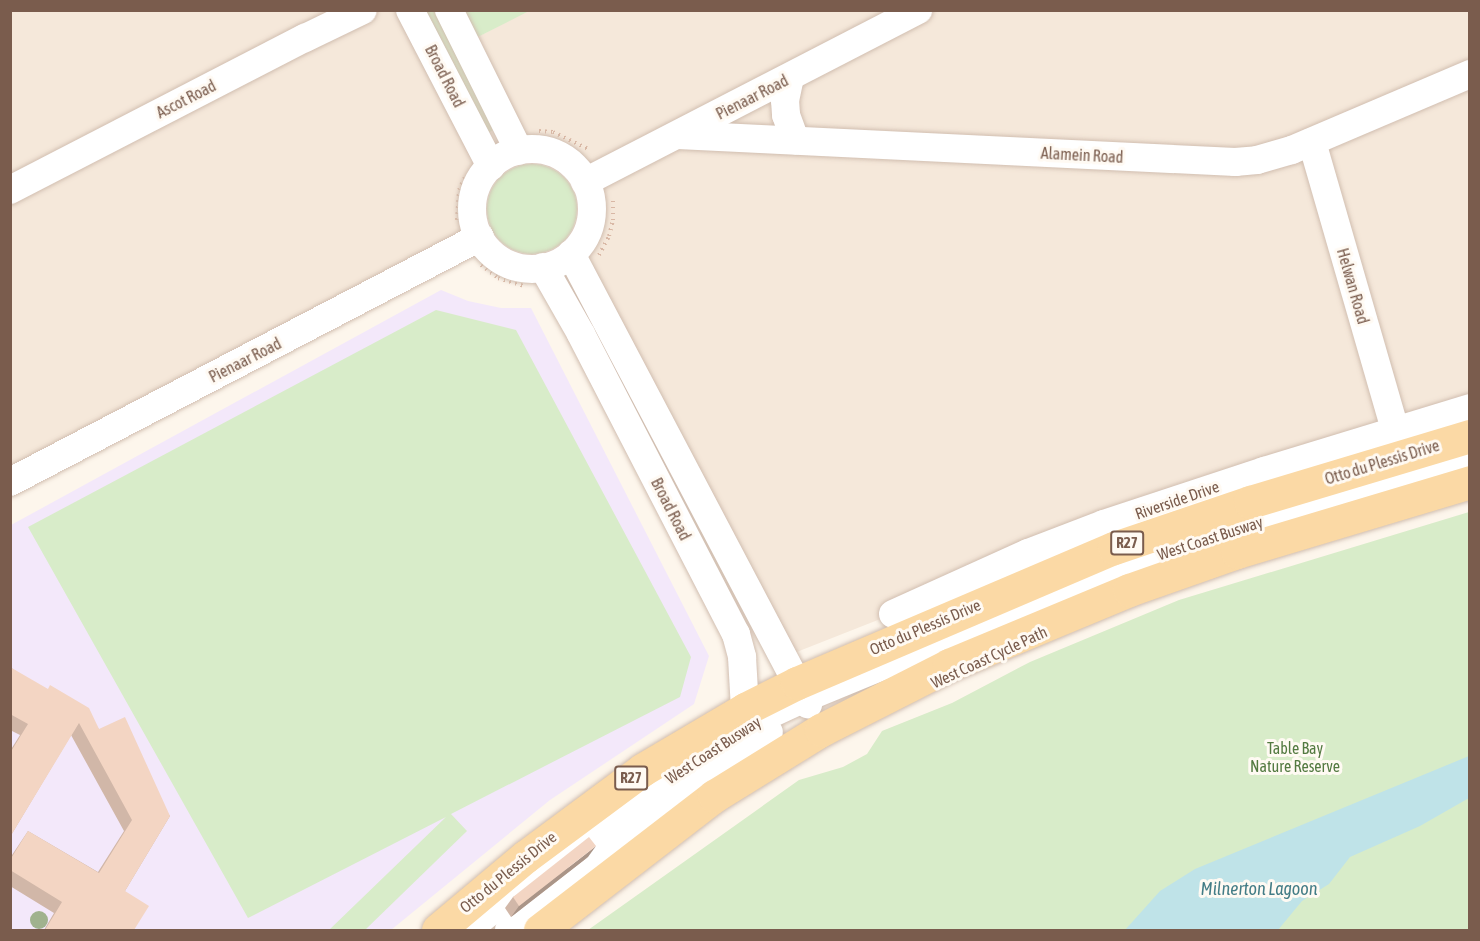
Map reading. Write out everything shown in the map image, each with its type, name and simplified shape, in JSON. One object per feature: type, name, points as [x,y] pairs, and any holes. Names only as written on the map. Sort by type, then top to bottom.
[{"type":"main road","name":"Otto du Plessis Drive","points":[[438,930],[594,804],[642,770],[758,732],[811,701],[1054,572],[1124,544],[1250,502],[1470,436]]},
{"type":"main road","name":"Otto du Plessis Drive","points":[[540,930],[714,796],[758,732],[811,701],[949,665],[1129,590],[1237,552],[1470,482]]},
{"type":"street","name":"Ascot Road","points":[[10,190],[363,10]]},
{"type":"street","name":"Broad Road","points":[[411,10],[491,166]]},
{"type":"street","name":"Broad Road","points":[[449,10],[519,151]]},
{"type":"street","name":"Pienaar Road","points":[[585,182],[918,10]]},
{"type":"street","name":"Alamein Road","points":[[678,135],[1224,162],[1273,157],[1470,74]]},
{"type":"street","points":[[790,77],[786,107],[795,140]]},
{"type":"street","name":"Helwan Road","points":[[1311,142],[1395,430]]},
{"type":"street","points":[[542,150],[558,155],[571,164],[585,182],[591,199],[590,223],[585,238],[571,254],[555,265],[523,268],[507,263],[493,254],[480,237],[474,219],[473,203],[480,180],[491,166],[503,157],[519,151],[542,150]]},
{"type":"street","name":"Pienaar Road","points":[[10,482],[480,237]]},
{"type":"street","name":"Broad Road","points":[[571,254],[811,701]]},
{"type":"street","name":"Broad Road","points":[[543,267],[736,634],[758,732]]},
{"type":"street","name":"Riverside Drive","points":[[893,614],[1028,553],[1104,524],[1470,408]]},
{"type":"street","name":"West Coast Busway","points":[[811,701],[1145,558],[1470,458]]},
{"type":"street","points":[[681,527],[710,515]]},
{"type":"street","name":"West Coast Busway","points":[[509,930],[758,732]]},
{"type":"street","name":"West Coast Busway","points":[[467,930],[586,835],[758,732]]},
{"type":"street","name":"West Coast Busway","points":[[651,819],[714,796]]},
{"type":"shaded area","points":[[529,10],[1469,11],[1469,408],[893,614],[784,657],[580,245],[590,223],[592,207],[582,176],[558,155],[542,150],[526,150],[466,43]]},
{"type":"shaded area","points":[[11,11],[410,11],[485,173],[477,187],[473,203],[476,227],[11,482]]},
{"type":"shaded area","points":[[441,290],[468,301],[501,308],[531,308],[709,656],[694,704],[550,800],[391,930],[11,930],[11,525]]},
{"type":"green space","points":[[423,11],[434,11],[495,129],[486,134]]},
{"type":"green space","points":[[449,11],[529,11],[466,43]]},
{"type":"green space","points":[[532,164],[549,167],[564,177],[574,192],[577,209],[574,226],[564,241],[549,251],[532,254],[515,251],[500,241],[490,226],[487,209],[490,192],[500,177],[515,167]]},
{"type":"green space","points":[[436,310],[516,330],[691,657],[680,697],[451,814],[467,831],[365,930],[329,930],[446,817],[248,918],[28,527]]},
{"type":"green space","name":"Table Bay Nature Reserve","points":[[1469,512],[1469,930],[588,930],[799,780],[843,767],[867,754],[882,731],[952,703],[1030,662],[1179,600]]},
{"type":"water","name":"Milnerton Lagoon","points":[[1469,756],[1469,798],[1420,826],[1350,857],[1329,884],[1302,901],[1278,930],[1125,930],[1160,891],[1195,869]]},
{"type":"building","points":[[10,667],[48,689],[50,685],[89,708],[99,729],[125,717],[170,816],[125,891],[149,906],[134,930],[45,930],[62,902],[10,870],[10,860],[28,831],[99,873],[132,820],[79,723],[10,837],[10,753],[28,724],[10,714]]},
{"type":"building","points":[[589,837],[596,846],[519,906],[513,897]]}]
